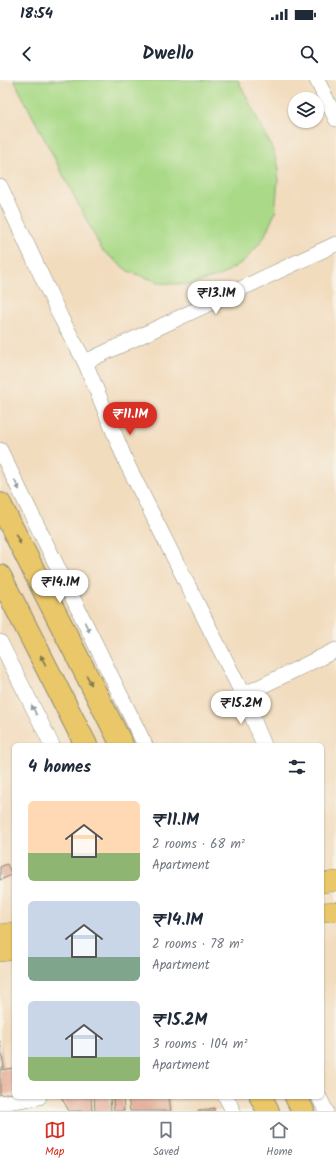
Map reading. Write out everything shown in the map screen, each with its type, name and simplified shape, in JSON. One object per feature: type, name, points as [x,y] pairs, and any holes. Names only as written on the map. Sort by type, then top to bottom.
[{"type":"highway","points":[[0,504],[121,743]]},
{"type":"highway","points":[[0,576],[85,743]]},
{"type":"highway","points":[[262,1099],[268,1111]]},
{"type":"highway","points":[[297,1099],[303,1111]]},
{"type":"main road","points":[[324,883],[336,881]]},
{"type":"main road","points":[[324,912],[336,911]]},
{"type":"main road","points":[[0,934],[12,932]]},
{"type":"main road","points":[[0,952],[12,950]]},
{"type":"street","points":[[317,80],[336,119]]},
{"type":"street","points":[[0,186],[61,318],[85,362],[127,464],[243,695],[263,743]]},
{"type":"street","points":[[85,362],[336,244]]},
{"type":"street","points":[[0,450],[144,743]]},
{"type":"street","points":[[0,642],[51,743]]},
{"type":"street","points":[[243,695],[336,650]]},
{"type":"street","points":[[0,1103],[27,1099]]},
{"type":"street","points":[[227,1099],[233,1111]]},
{"type":"street","points":[[320,1099],[326,1111],[336,1110]]},
{"type":"green space","points":[[14,80],[238,80],[272,148],[279,168],[275,213],[263,239],[244,261],[222,275],[189,285],[161,283],[128,271],[102,250]]},
{"type":"building","points":[[7,864],[12,875],[0,880],[0,867]]},
{"type":"building","points":[[0,1041],[4,1068],[0,1068]]},
{"type":"building","points":[[12,1068],[12,1093],[0,1095],[0,1070]]},
{"type":"building","points":[[62,1099],[91,1099],[92,1111],[69,1111]]},
{"type":"building","points":[[94,1099],[110,1099],[111,1111],[95,1111]]},
{"type":"building","points":[[113,1099],[123,1099],[124,1111],[114,1111]]},
{"type":"building","points":[[128,1099],[169,1099],[171,1111],[130,1111]]},
{"type":"building","points":[[214,1108],[214,1111],[198,1111],[198,1110]]}]
